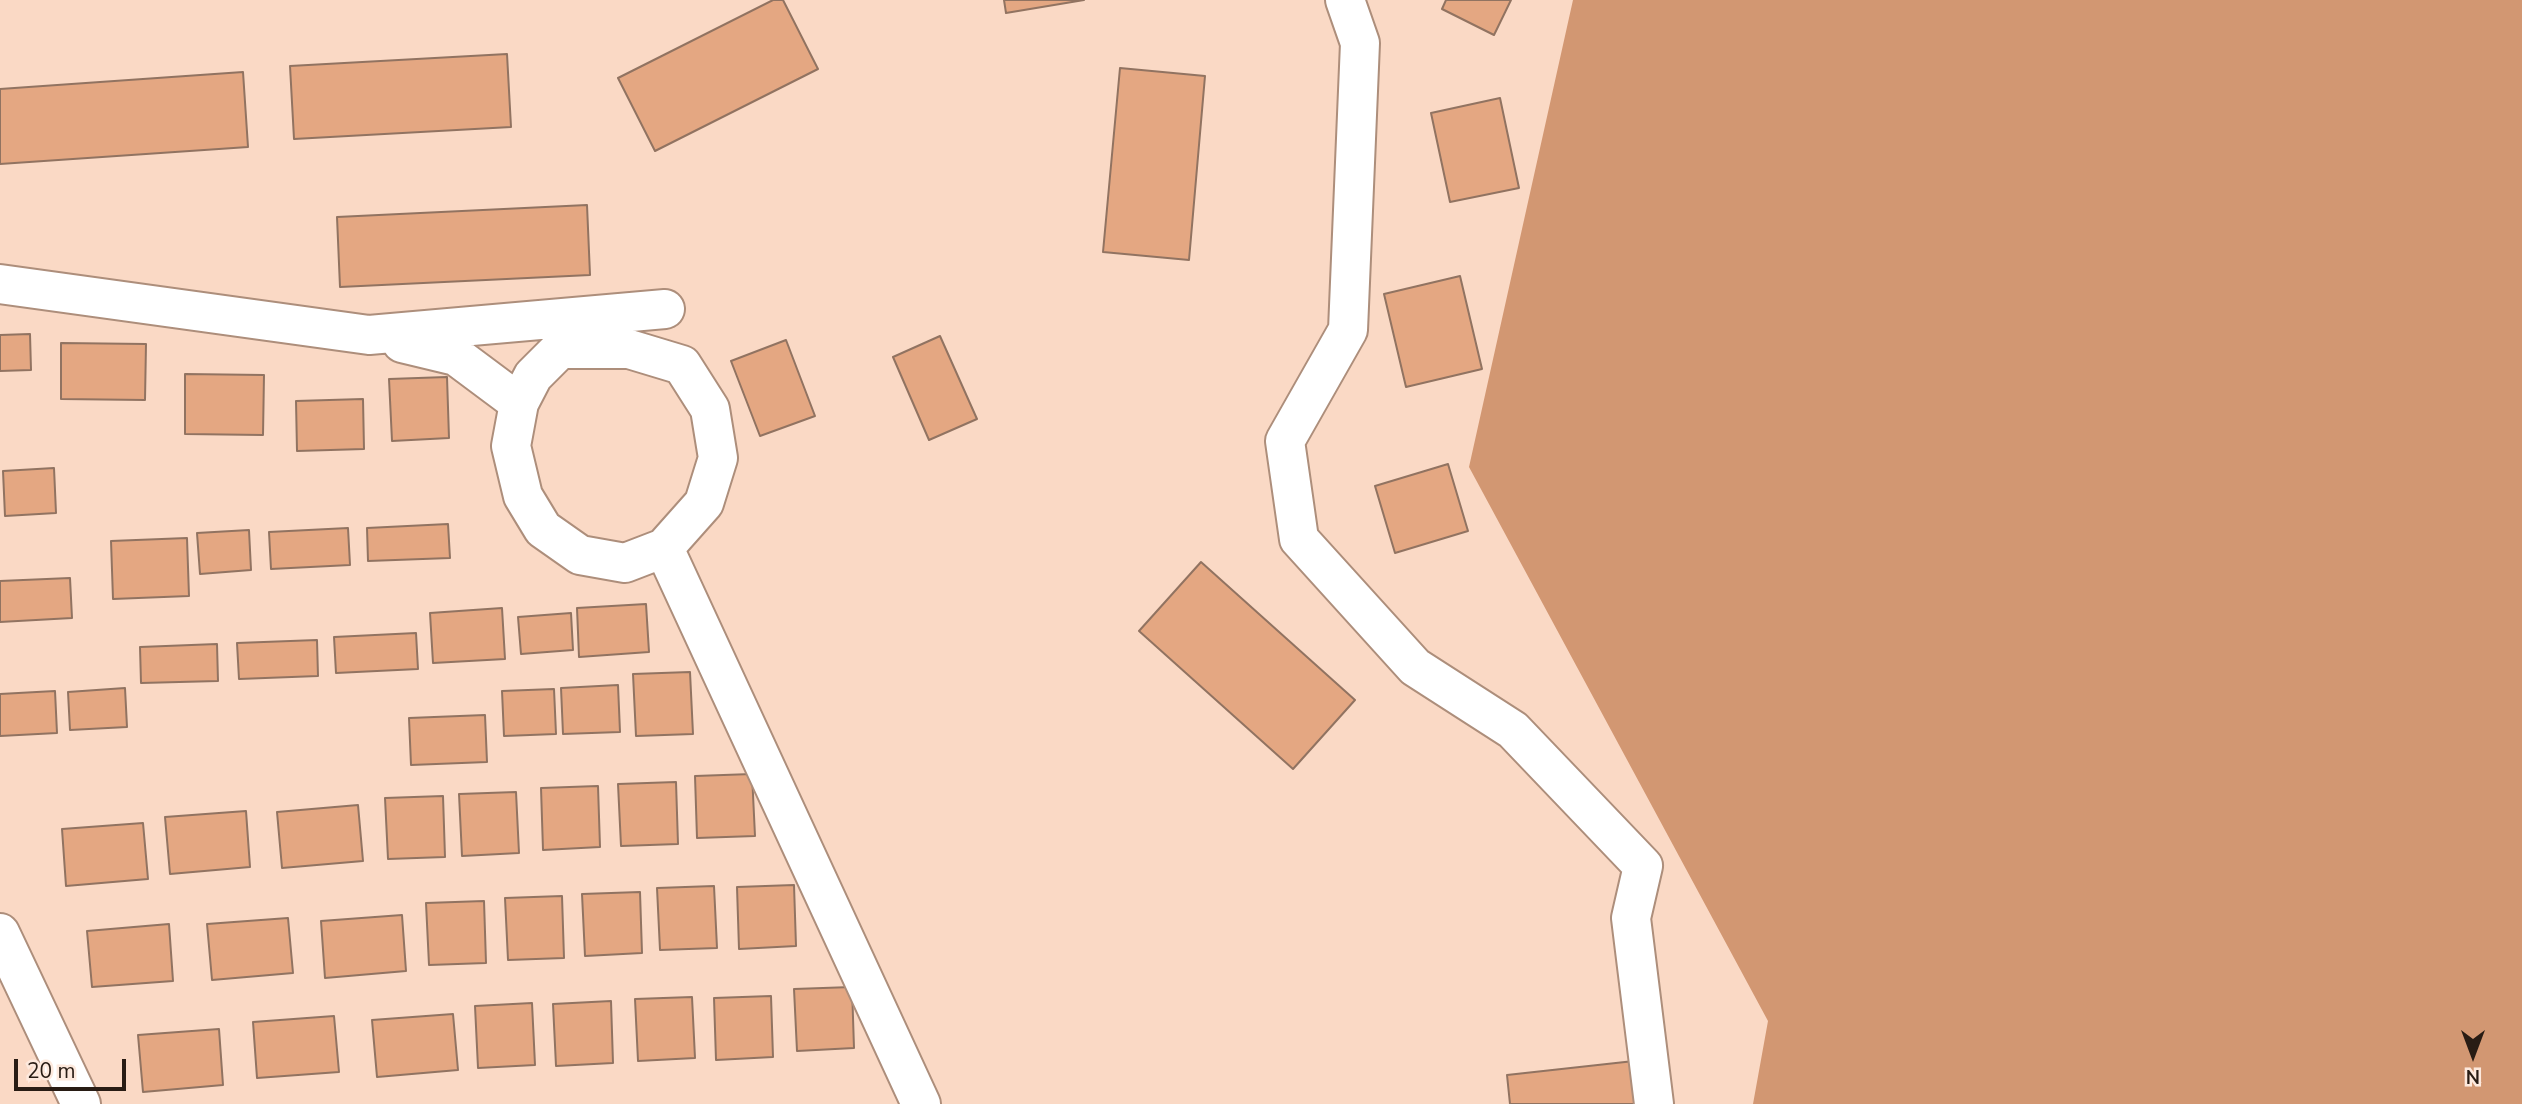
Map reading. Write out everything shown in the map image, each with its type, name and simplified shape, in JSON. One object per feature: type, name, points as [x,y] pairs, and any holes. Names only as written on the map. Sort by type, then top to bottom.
[{"type":"lane","points":[[1345,0],[1360,43],[1348,330],[1285,441],[1299,539],[1415,667],[1513,730],[1643,866],[1631,918],[1654,1104]]},
{"type":"lane","points":[[0,284],[369,335],[456,356],[519,403]]},
{"type":"lane","points":[[369,335],[664,309]]},
{"type":"lane","points":[[560,349],[629,349],[682,365],[710,409],[718,458],[704,503],[664,548],[625,563],[580,555],[543,529],[523,496],[510,446],[519,403],[533,376],[560,349]]},
{"type":"lane","points":[[664,548],[921,1104]]},
{"type":"lane","points":[[0,933],[81,1104]]},
{"type":"shaded area","points":[[1573,0],[2522,0],[2522,1104],[1753,1104],[1768,1021],[1469,467]]},
{"type":"building","points":[[773,0],[783,0],[818,69],[655,151],[618,78]]},
{"type":"building","points":[[1004,0],[1084,0],[1006,13]]},
{"type":"building","points":[[1446,0],[1511,0],[1494,35],[1442,9]]},
{"type":"building","points":[[507,54],[511,127],[294,139],[290,66]]},
{"type":"building","points":[[1120,68],[1205,76],[1189,260],[1103,252]]},
{"type":"building","points":[[243,72],[248,147],[0,164],[0,89]]},
{"type":"building","points":[[1500,98],[1519,188],[1450,202],[1431,113]]},
{"type":"building","points":[[587,205],[590,275],[340,287],[337,217]]},
{"type":"building","points":[[1460,276],[1482,369],[1406,387],[1384,294]]},
{"type":"building","points":[[30,334],[31,370],[0,371],[0,335]]},
{"type":"building","points":[[940,336],[977,419],[929,440],[893,357]]},
{"type":"building","points":[[786,340],[815,416],[760,436],[731,361]]},
{"type":"building","points":[[61,343],[146,344],[145,400],[61,399]]},
{"type":"building","points":[[185,374],[264,375],[263,435],[185,434]]},
{"type":"building","points":[[447,377],[449,438],[392,441],[389,379]]},
{"type":"building","points":[[363,399],[364,449],[297,451],[296,401]]},
{"type":"building","points":[[1448,464],[1468,531],[1395,553],[1375,486]]},
{"type":"building","points":[[54,468],[56,513],[5,516],[3,471]]},
{"type":"building","points":[[448,524],[450,558],[368,561],[367,528]]},
{"type":"building","points":[[348,528],[350,565],[271,569],[269,532]]},
{"type":"building","points":[[249,530],[251,570],[200,574],[197,533]]},
{"type":"building","points":[[187,538],[189,596],[113,599],[111,541]]},
{"type":"building","points":[[1201,562],[1355,700],[1293,769],[1139,631]]},
{"type":"building","points":[[70,578],[72,618],[0,622],[0,581]]},
{"type":"building","points":[[646,604],[649,652],[579,657],[577,608]]},
{"type":"building","points":[[502,608],[505,659],[433,663],[430,613]]},
{"type":"building","points":[[571,613],[573,650],[521,654],[518,617]]},
{"type":"building","points":[[416,633],[418,669],[336,673],[334,637]]},
{"type":"building","points":[[317,640],[318,676],[239,679],[237,643]]},
{"type":"building","points":[[217,644],[218,681],[141,683],[140,647]]},
{"type":"building","points":[[690,672],[693,734],[636,736],[633,674]]},
{"type":"building","points":[[618,685],[620,732],[563,734],[561,688]]},
{"type":"building","points":[[125,688],[127,727],[70,730],[68,692]]},
{"type":"building","points":[[554,689],[556,734],[504,736],[502,691]]},
{"type":"building","points":[[55,691],[57,733],[0,736],[0,694]]},
{"type":"building","points":[[485,715],[487,762],[411,765],[409,718]]},
{"type":"building","points":[[752,774],[755,836],[697,838],[695,776]]},
{"type":"building","points":[[676,782],[678,844],[621,846],[618,784]]},
{"type":"building","points":[[598,786],[600,847],[543,850],[541,788]]},
{"type":"building","points":[[516,792],[519,853],[462,856],[459,794]]},
{"type":"building","points":[[443,796],[445,857],[388,859],[385,798]]},
{"type":"building","points":[[358,805],[363,861],[282,868],[277,812]]},
{"type":"building","points":[[246,811],[250,867],[170,874],[165,817]]},
{"type":"building","points":[[143,823],[148,879],[66,886],[62,829]]},
{"type":"building","points":[[794,885],[796,946],[739,949],[737,887]]},
{"type":"building","points":[[714,886],[717,948],[660,950],[657,888]]},
{"type":"building","points":[[640,892],[642,953],[585,956],[582,894]]},
{"type":"building","points":[[562,896],[564,958],[508,960],[505,898]]},
{"type":"building","points":[[484,901],[486,963],[429,965],[426,903]]},
{"type":"building","points":[[402,915],[406,971],[325,978],[321,921]]},
{"type":"building","points":[[288,918],[293,973],[212,980],[207,924]]},
{"type":"building","points":[[169,924],[173,981],[92,987],[87,931]]},
{"type":"building","points":[[852,987],[854,1048],[797,1051],[794,989]]},
{"type":"building","points":[[771,996],[773,1057],[716,1060],[714,998]]},
{"type":"building","points":[[692,997],[695,1058],[638,1061],[635,999]]},
{"type":"building","points":[[611,1001],[613,1063],[556,1066],[553,1004]]},
{"type":"building","points":[[532,1003],[535,1065],[478,1068],[475,1006]]},
{"type":"building","points":[[453,1014],[458,1070],[377,1077],[372,1020]]},
{"type":"building","points":[[334,1016],[339,1072],[257,1078],[253,1022]]},
{"type":"building","points":[[219,1029],[223,1085],[143,1092],[138,1035]]},
{"type":"building","points":[[1634,1061],[1639,1104],[1510,1104],[1507,1075]]}]
